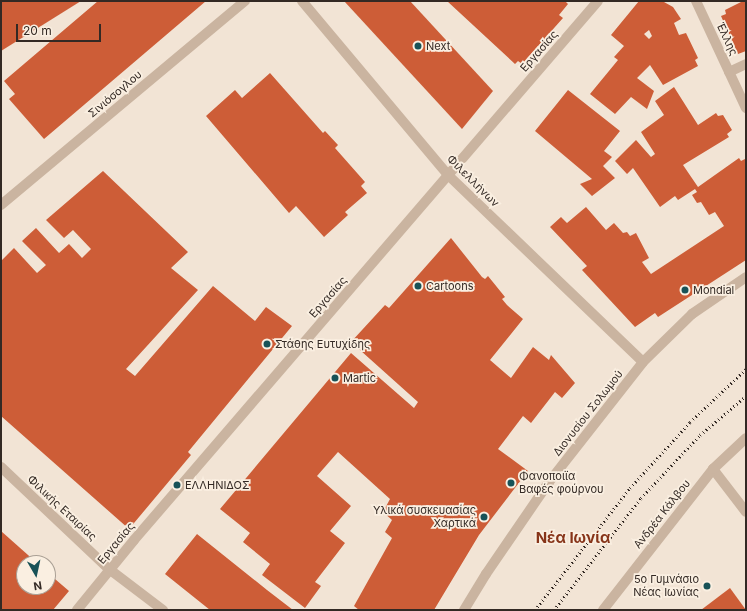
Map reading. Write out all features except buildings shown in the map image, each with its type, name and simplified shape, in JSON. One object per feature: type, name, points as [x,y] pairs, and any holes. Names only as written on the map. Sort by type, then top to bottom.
[{"type":"street","name":"Σινιόσογλου","points":[[1,205],[245,1]]},
{"type":"street","name":"Φιλελλήνων","points":[[302,1],[448,176],[643,362]]},
{"type":"street","name":"Εργασίας","points":[[77,610],[109,569],[598,1]]},
{"type":"street","name":"Έλλης","points":[[696,1],[746,108]]},
{"type":"street","points":[[729,72],[746,64]]},
{"type":"street","name":"Διονυσίου Σολωμού","points":[[464,610],[486,574],[549,482],[643,362],[692,314],[746,277]]},
{"type":"street","name":"Ανδρέα Κάλβου","points":[[603,610],[713,469],[746,438]]},
{"type":"street","name":"Φιλικής Εταιρίας","points":[[1,466],[109,569],[163,610]]},
{"type":"street","points":[[713,469],[746,512]]},
{"type":"railway","points":[[535,610],[630,488],[690,422],[746,369]]},
{"type":"railway","points":[[554,610],[641,498],[700,435],[746,396]]},
{"type":"place","name":"Next","points":[[418,46]]},
{"type":"place","name":"Cartoons","points":[[418,286]]},
{"type":"place","name":"Mondial","points":[[685,290]]},
{"type":"place","name":"Στάθης Ευτυχίδης","points":[[267,344]]},
{"type":"place","name":"Martic","points":[[335,378]]},
{"type":"place","name":"Φανοποιϊα Βαφές φούρνου","points":[[511,483]]},
{"type":"place","name":"ΕΛΛΗΝΙΔΟΣ","points":[[177,485]]},
{"type":"place","name":"Υλικά συσκευασίας Χαρτικά","points":[[484,517]]},
{"type":"place","name":"5ο Γυμνάσιο Νέας Ιωνίας","points":[[707,586]]},
{"type":"district","name":"Νέα Ιωνία","points":[[573,538]]}]
